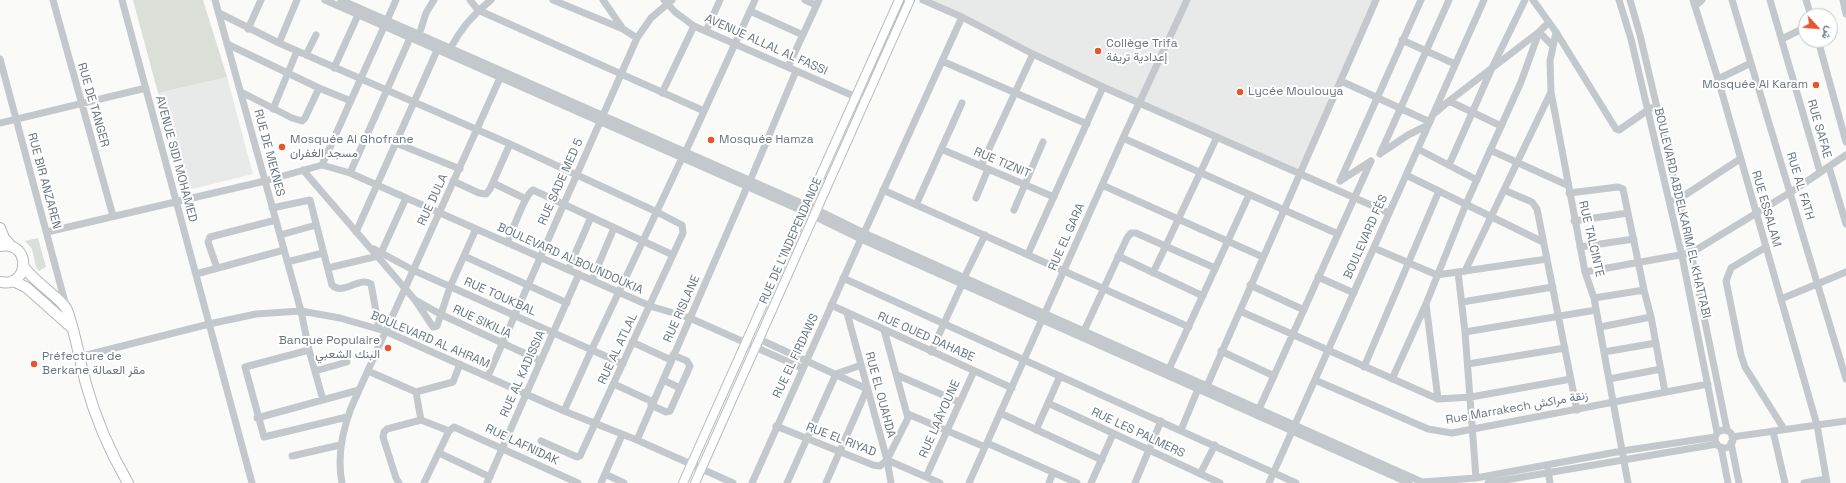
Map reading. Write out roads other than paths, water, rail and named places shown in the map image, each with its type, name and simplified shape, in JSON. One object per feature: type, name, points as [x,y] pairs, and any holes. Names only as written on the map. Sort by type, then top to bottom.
[{"type":"highway","points":[[0,228],[4,238],[11,246],[20,252],[24,267],[33,279],[66,308],[87,386],[103,435],[128,483]]},
{"type":"highway","points":[[0,246],[11,246]]},
{"type":"highway","points":[[4,284],[19,277],[24,267]]},
{"type":"highway","points":[[4,284],[26,287],[71,327]]},
{"type":"main road","name":"RUE DE L'INDEPENDANCE","points":[[683,483],[900,0]]},
{"type":"main road","name":"RUE DE L'INDEPENDANCE","points":[[695,483],[910,0]]},
{"type":"street","name":"RUE DE TANGER","points":[[53,0],[113,216]]},
{"type":"street","name":"AVENUE SIDI MOHAMED","points":[[122,0],[252,483]]},
{"type":"street","name":"RUE DE MEKNES","points":[[215,0],[301,311],[309,350],[323,400]]},
{"type":"street","points":[[248,29],[261,0]]},
{"type":"street","points":[[279,43],[297,0]]},
{"type":"street","points":[[325,0],[358,15],[418,34],[438,47],[500,78],[601,119]]},
{"type":"street","points":[[341,0],[356,3],[410,38],[438,47],[450,49],[601,119],[815,213],[1043,316],[1198,389],[1422,482],[1548,470],[1623,459],[1717,440],[1727,430],[1732,440],[1739,483]]},
{"type":"street","points":[[47,232],[265,181],[322,165],[396,0]]},
{"type":"street","points":[[418,34],[426,13],[434,0]]},
{"type":"street","points":[[470,0],[478,10],[704,111]]},
{"type":"street","points":[[450,49],[463,27],[478,10],[491,0]]},
{"type":"street","points":[[553,0],[623,29],[637,38]]},
{"type":"street","points":[[602,0],[623,29]]},
{"type":"street","points":[[706,31],[720,0]]},
{"type":"street","points":[[564,411],[684,156],[755,0]]},
{"type":"street","points":[[788,67],[818,2],[805,0]]},
{"type":"street","points":[[923,0],[962,17],[1033,54],[1103,87],[1389,213]]},
{"type":"street","name":"RUE EL GARA","points":[[969,483],[1186,0]]},
{"type":"street","points":[[1207,386],[1376,0]]},
{"type":"street","points":[[1340,181],[1421,0]]},
{"type":"street","points":[[1380,154],[1449,0]]},
{"type":"street","name":"BOULEVARD FÈS","points":[[1269,483],[1484,0]]},
{"type":"street","points":[[1449,165],[1491,70],[1525,0]]},
{"type":"street","points":[[1533,0],[1556,32],[1617,130],[1648,109],[1656,106]]},
{"type":"street","name":"BOULEVARD ABDELKARIM EL KHATTABI","points":[[1619,0],[1648,109],[1670,201],[1708,384],[1717,440],[1728,483]]},
{"type":"street","name":"BOULEVARD ABDELKARIM EL KHATTABI","points":[[1630,0],[1640,35],[1691,253],[1727,430]]},
{"type":"street","points":[[1694,3],[1702,0]]},
{"type":"street","name":"RUE AL FATH","points":[[1732,0],[1846,375]]},
{"type":"street","name":"RUE SAFAE","points":[[1770,0],[1820,172]]},
{"type":"street","points":[[1843,0],[1846,14]]},
{"type":"street","name":"AVENUE ALLAL AL FASSI","points":[[668,1],[684,20],[694,26],[865,101]]},
{"type":"street","name":"RUE SADE MED 5","points":[[488,376],[637,38],[651,18],[668,1]]},
{"type":"street","name":"RUE ESSALAM","points":[[1694,3],[1718,79],[1755,214],[1766,247],[1817,425],[1826,481]]},
{"type":"street","points":[[750,11],[803,35]]},
{"type":"street","points":[[219,13],[248,29],[360,80],[510,144],[657,212]]},
{"type":"street","points":[[334,68],[358,15]]},
{"type":"street","name":"RUE EL FIRDAWS","points":[[752,483],[802,368],[962,17]]},
{"type":"street","points":[[1332,188],[1408,134],[1430,121],[1449,100],[1491,70],[1539,32],[1549,22]]},
{"type":"street","points":[[662,93],[694,26]]},
{"type":"street","points":[[1782,39],[1798,30]]},
{"type":"street","points":[[1539,32],[1553,46]]},
{"type":"street","points":[[1392,379],[1426,304],[1466,204],[1521,82],[1539,32]]},
{"type":"street","name":"RUE TALCINTE","points":[[1556,32],[1550,61],[1551,92],[1574,221],[1585,272],[1594,298],[1600,326],[1628,483]]},
{"type":"street","points":[[306,55],[316,35]]},
{"type":"street","points":[[350,173],[410,38]]},
{"type":"street","points":[[1402,40],[1456,64]]},
{"type":"street","points":[[227,44],[288,74],[351,101]]},
{"type":"street","points":[[356,232],[438,47]]},
{"type":"street","points":[[1820,48],[1846,142]]},
{"type":"street","points":[[273,109],[297,51]]},
{"type":"street","points":[[976,198],[984,168],[1033,54]]},
{"type":"street","name":"RUE BIR ANZAREN","points":[[0,59],[66,308]]},
{"type":"street","points":[[942,61],[1087,124]]},
{"type":"street","points":[[1718,79],[1751,63]]},
{"type":"street","name":"RUE RISLANE","points":[[637,440],[796,71]]},
{"type":"street","name":"RUE DULA","points":[[340,483],[340,445],[347,417],[368,371],[382,330],[405,289],[500,78]]},
{"type":"street","points":[[1341,81],[1430,121]]},
{"type":"street","points":[[1028,254],[1103,87]]},
{"type":"street","points":[[0,123],[146,88]]},
{"type":"street","points":[[241,92],[273,109],[302,121],[305,118],[319,88]]},
{"type":"street","points":[[1465,271],[1551,92]]},
{"type":"street","points":[[1449,100],[1501,126]]},
{"type":"street","points":[[916,205],[962,103]]},
{"type":"street","points":[[1153,273],[1217,137]]},
{"type":"street","points":[[1123,138],[1338,234]]},
{"type":"street","points":[[1014,210],[1043,142]]},
{"type":"street","points":[[396,143],[460,169]]},
{"type":"street","points":[[453,181],[486,194],[493,183],[510,144]]},
{"type":"street","name":"RUE TIZNIT","points":[[941,149],[1054,197]]},
{"type":"street","points":[[1418,149],[1477,180]]},
{"type":"street","points":[[1490,150],[1567,185]]},
{"type":"street","points":[[1585,272],[1682,256],[1691,253],[1791,192],[1846,156]]},
{"type":"street","points":[[1670,201],[1678,199],[1740,159]]},
{"type":"street","points":[[1259,409],[1371,161]]},
{"type":"street","name":"BOULEVARD ALBOUNDOUKIA","points":[[322,165],[350,173],[650,306],[690,318],[802,368]]},
{"type":"street","points":[[1829,167],[1846,224]]},
{"type":"street","points":[[302,170],[356,232],[370,247],[380,254],[405,289],[415,300],[433,327],[436,326],[450,287],[476,229]]},
{"type":"street","points":[[1406,175],[1542,242]]},
{"type":"street","points":[[493,183],[526,199]]},
{"type":"street","points":[[1102,185],[1179,218],[1263,258]]},
{"type":"street","points":[[1569,193],[1620,187],[1624,191],[1644,290],[1652,317],[1665,392]]},
{"type":"street","points":[[508,243],[530,191],[535,190],[673,255]]},
{"type":"street","points":[[883,190],[1189,327]]},
{"type":"street","points":[[1504,190],[1535,205],[1542,242],[1560,317],[1577,410]]},
{"type":"street","points":[[1364,367],[1439,191]]},
{"type":"street","points":[[1169,369],[1203,296],[1226,240],[1249,195]]},
{"type":"street","points":[[380,254],[406,198]]},
{"type":"street","points":[[272,208],[310,200],[332,285],[340,289],[365,282],[371,284],[382,330]]},
{"type":"street","name":"RUE AL ATLAL","points":[[541,441],[578,457],[582,454],[683,233],[684,227],[680,223],[657,212]]},
{"type":"street","points":[[1574,221],[1628,213]]},
{"type":"street","points":[[568,270],[591,217]]},
{"type":"street","points":[[217,268],[208,242],[210,237],[276,220]]},
{"type":"street","points":[[280,235],[316,225]]},
{"type":"street","points":[[592,280],[614,228]]},
{"type":"street","points":[[1084,331],[1118,256],[1131,233],[1134,232],[1215,268]]},
{"type":"street","points":[[931,352],[985,235]]},
{"type":"street","points":[[1580,247],[1634,239]]},
{"type":"street","points":[[1766,247],[1731,268],[1726,281],[1741,355],[1746,368],[1753,382],[1784,429]]},
{"type":"street","points":[[1374,248],[1437,275],[1547,259]]},
{"type":"street","points":[[196,274],[284,250]]},
{"type":"street","points":[[287,262],[323,253]]},
{"type":"street","points":[[328,268],[380,254]]},
{"type":"street","name":"RUE TOUKBAL","points":[[380,254],[623,364]]},
{"type":"street","points":[[464,256],[567,302]]},
{"type":"street","points":[[1118,256],[1203,296]]},
{"type":"street","points":[[1458,272],[1471,397],[1476,478]]},
{"type":"street","points":[[1781,299],[1846,272]]},
{"type":"street","name":"RUE AL KADISSIA","points":[[489,480],[579,274]]},
{"type":"street","points":[[1318,277],[1354,293]]},
{"type":"street","points":[[843,278],[1162,421],[1296,483]]},
{"type":"street","points":[[1250,285],[1304,310]]},
{"type":"street","points":[[1462,302],[1553,287]]},
{"type":"street","points":[[1594,298],[1644,290]]},
{"type":"street","name":"RUE SIKILIA","points":[[415,300],[440,314],[541,361]]},
{"type":"street","points":[[1426,304],[1438,399]]},
{"type":"street","name":"RUE OUED DAHABE","points":[[831,305],[1012,388]]},
{"type":"street","points":[[1465,332],[1596,310]]},
{"type":"street","name":"BOULEVARD AL AHRAM","points":[[79,357],[209,324],[256,314],[301,311],[340,318],[382,330],[564,411],[637,440],[733,483]]},
{"type":"street","points":[[1240,311],[1438,399],[1471,397],[1571,379]]},
{"type":"street","name":"RUE EL OUAHDA","points":[[846,313],[887,460],[891,483]]},
{"type":"street","points":[[1043,316],[1084,331],[1259,409],[1294,428],[1409,483]]},
{"type":"street","points":[[1600,326],[1652,317]]},
{"type":"street","points":[[884,330],[908,414],[908,421],[887,460]]},
{"type":"street","points":[[759,339],[867,389],[826,483]]},
{"type":"street","points":[[614,384],[668,412],[690,366],[687,361],[672,358],[632,342]]},
{"type":"street","points":[[1604,352],[1656,343]]},
{"type":"street","points":[[1468,364],[1565,348]]},
{"type":"street","points":[[309,350],[244,367],[263,436],[266,438],[347,417]]},
{"type":"street","points":[[1222,352],[1274,376]]},
{"type":"street","points":[[315,371],[347,362]]},
{"type":"street","points":[[368,371],[416,392],[452,382],[460,364]]},
{"type":"street","points":[[787,483],[836,374],[861,365]]},
{"type":"street","points":[[1609,379],[1661,369]]},
{"type":"street","name":"RUE LAÂYOUNE","points":[[926,477],[974,371]]},
{"type":"street","points":[[897,375],[959,402]]},
{"type":"street","points":[[1036,430],[1060,376]]},
{"type":"street","points":[[662,380],[680,388]]},
{"type":"street","name":"Rue Marrakech زنقة مراكش","points":[[1315,380],[1428,429],[1452,433],[1708,384]]},
{"type":"street","points":[[1181,430],[1198,389]]},
{"type":"street","points":[[257,418],[359,390]]},
{"type":"street","points":[[416,392],[421,420]]},
{"type":"street","name":"RUE LES PALMERS","points":[[1048,403],[1220,483]]},
{"type":"street","points":[[1000,413],[1102,460]]},
{"type":"street","points":[[908,414],[1054,472],[1077,483]]},
{"type":"street","points":[[399,483],[385,444],[384,432],[387,429],[421,420],[449,431],[424,483]]},
{"type":"street","points":[[1138,482],[1148,450],[1162,421]]},
{"type":"street","points":[[1488,483],[1548,470],[1622,451],[1717,440],[1727,447],[1732,440],[1773,431],[1846,421]]},
{"type":"street","name":"RUE EL RIYAD","points":[[776,426],[877,466],[883,465],[887,460],[940,483]]},
{"type":"street","name":"RUE LAFNIDAK","points":[[449,431],[456,427],[578,483]]},
{"type":"street","points":[[1773,431],[1785,483]]},
{"type":"street","points":[[1091,483],[1113,434]]},
{"type":"street","points":[[600,483],[622,435]]},
{"type":"street","points":[[292,456],[340,445]]},
{"type":"street","points":[[1200,474],[1215,445]]},
{"type":"street","points":[[439,453],[489,480]]},
{"type":"street","points":[[1548,470],[1550,483]]},
{"type":"street","points":[[1049,483],[1054,472]]},
{"type":"street","points":[[605,474],[624,483]]},
{"type":"street","points":[[1804,483],[1826,481]]},
{"type":"place","name":"Collège Trifa إعدادية تريفة","points":[[1098,51]]},
{"type":"place","name":"Mosquée Al Karam","points":[[1816,85]]},
{"type":"place","name":"Lycée Moulouya","points":[[1240,92]]},
{"type":"place","name":"Mosquée Hamza","points":[[711,140]]},
{"type":"place","name":"Mosquée Al Ghofrane مسجد الغفران","points":[[282,147]]},
{"type":"place","name":"Banque Populaire البنك الشعبي","points":[[388,348]]},
{"type":"place","name":"Préfecture de Berkane مقر العمالة","points":[[34,364]]}]
